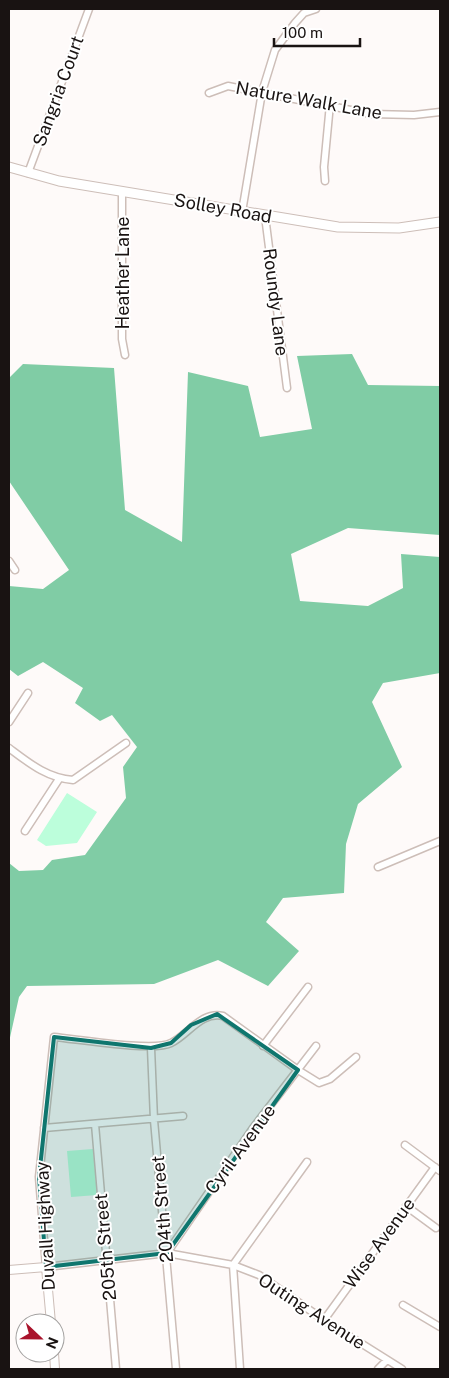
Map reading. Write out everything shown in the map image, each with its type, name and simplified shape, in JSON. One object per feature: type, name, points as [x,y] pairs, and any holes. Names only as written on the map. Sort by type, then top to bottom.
[{"type":"main road","name":"Solley Road","points":[[9,167],[59,181],[338,227],[377,229],[440,222]]},
{"type":"street","name":"Sangria Court","points":[[28,173],[88,9]]},
{"type":"street","points":[[242,212],[262,92],[275,50],[304,13],[316,9]]},
{"type":"street","name":"Nature Walk Lane","points":[[209,93],[228,86],[330,104],[371,114],[414,115],[440,112]]},
{"type":"street","points":[[325,181],[324,167],[330,104]]},
{"type":"street","name":"Heather Lane","points":[[122,191],[122,339],[125,355]]},
{"type":"street","name":"Roundy Lane","points":[[265,216],[287,388]]},
{"type":"street","points":[[9,561],[15,570]]},
{"type":"street","points":[[9,722],[28,693]]},
{"type":"street","points":[[9,748],[40,770],[59,779],[73,780],[126,743]]},
{"type":"street","points":[[25,832],[59,779]]},
{"type":"street","points":[[378,867],[440,841]]},
{"type":"street","points":[[263,1046],[308,987]]},
{"type":"street","points":[[151,1048],[171,1043],[191,1025],[217,1014],[224,1016],[263,1046],[319,1083],[330,1079],[356,1057]]},
{"type":"street","name":"Duvall Highway","points":[[50,1313],[39,1177],[54,1037],[151,1048]]},
{"type":"street","name":"Cyril Avenue","points":[[167,1253],[253,1128],[316,1046]]},
{"type":"street","name":"204th Street","points":[[151,1048],[154,1120],[176,1369]]},
{"type":"street","points":[[44,1128],[183,1116]]},
{"type":"street","name":"205th Street","points":[[95,1124],[116,1369]]},
{"type":"street","points":[[405,1145],[438,1169]]},
{"type":"street","points":[[240,1369],[234,1265],[307,1162]]},
{"type":"street","name":"Wise Avenue","points":[[324,1320],[406,1206],[438,1169]]},
{"type":"street","points":[[406,1206],[436,1228]]},
{"type":"street","name":"Outing Avenue","points":[[9,1270],[107,1261],[167,1253],[234,1265],[259,1275],[324,1320],[402,1369]]},
{"type":"street","points":[[403,1305],[440,1327]]},
{"type":"street","points":[[378,1369],[387,1360]]},
{"type":"highlighted area","points":[[217,1014],[298,1070],[167,1253],[46,1267],[39,1177],[54,1037],[151,1048],[171,1043],[191,1025]]},
{"type":"green space","points":[[352,354],[368,385],[440,386],[440,535],[348,528],[291,554],[300,601],[368,606],[403,588],[401,554],[440,557],[440,673],[383,683],[372,702],[402,767],[358,804],[346,844],[344,893],[283,898],[266,922],[299,951],[268,986],[218,960],[154,984],[27,986],[19,997],[9,1042],[9,863],[19,871],[43,870],[52,860],[85,855],[126,798],[123,767],[137,747],[112,715],[100,721],[75,703],[83,688],[43,662],[18,676],[9,669],[9,586],[43,589],[69,570],[9,481],[9,378],[23,364],[114,368],[125,510],[182,542],[188,372],[248,386],[260,437],[312,429],[297,356]]},
{"type":"green space","points":[[67,793],[97,812],[77,843],[46,846],[37,840]]},
{"type":"green space","points":[[93,1149],[97,1195],[71,1197],[67,1151]]}]
